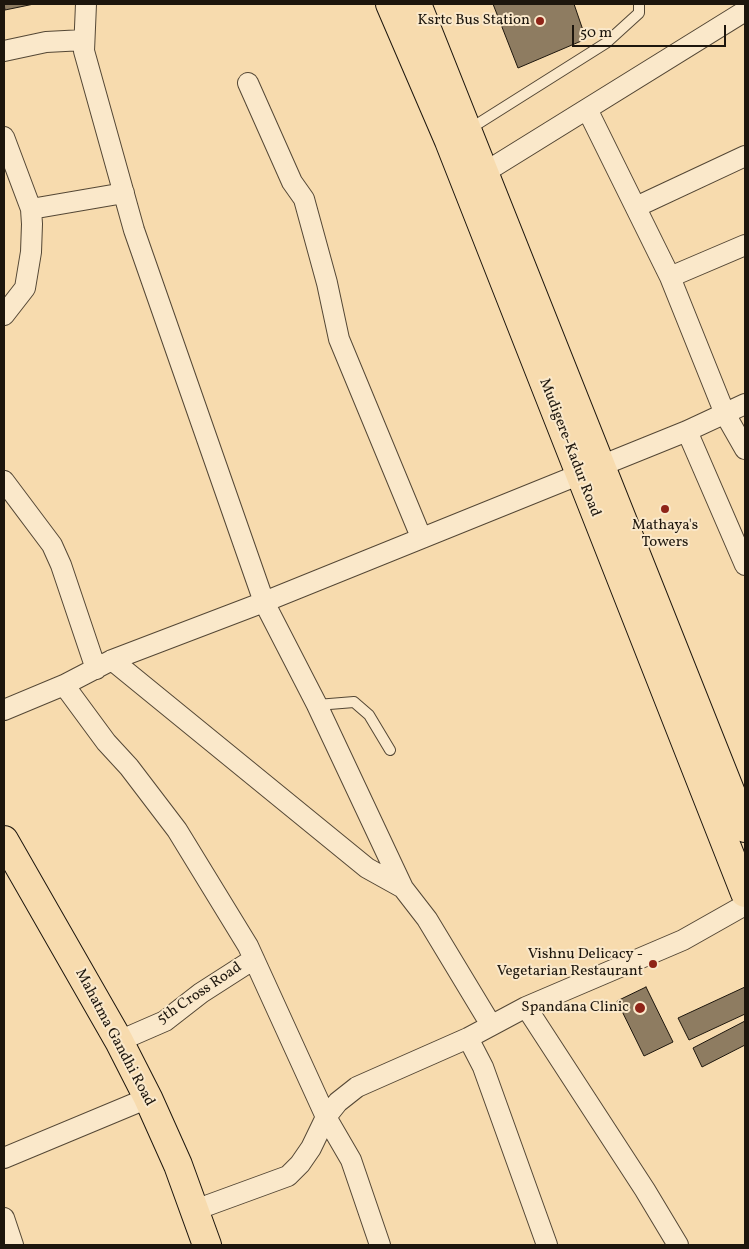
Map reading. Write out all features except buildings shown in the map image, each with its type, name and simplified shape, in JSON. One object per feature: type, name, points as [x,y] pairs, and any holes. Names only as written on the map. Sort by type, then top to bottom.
[{"type":"main road","name":"Mudigere-Kadur Road","points":[[390,4],[459,135]]},
{"type":"main road","name":"Mudigere-Kadur Road","points":[[417,4],[459,135],[590,470],[745,893]]},
{"type":"main road","name":"Mudigere-Kadur Road","points":[[590,470],[745,828]]},
{"type":"main road","name":"Mahatma Gandhi Road","points":[[4,840],[119,1041],[148,1098],[178,1165],[207,1245]]},
{"type":"street","points":[[86,4],[84,51],[134,230],[264,602],[317,705],[403,888],[427,919],[491,1025]]},
{"type":"street","points":[[476,178],[745,11]]},
{"type":"street","points":[[4,52],[46,42],[84,40]]},
{"type":"street","points":[[248,83],[292,182],[304,199],[328,283],[339,339],[421,537]]},
{"type":"street","points":[[587,109],[670,277],[725,414],[745,449]]},
{"type":"street","points":[[4,137],[31,209],[31,252],[26,288],[4,314]]},
{"type":"street","points":[[636,208],[745,156]]},
{"type":"street","points":[[31,209],[124,193]]},
{"type":"street","points":[[670,277],[745,245]]},
{"type":"street","points":[[4,710],[64,685],[104,665],[687,431],[745,404]]},
{"type":"street","points":[[687,431],[745,566]]},
{"type":"street","points":[[4,481],[52,545],[104,665],[366,868],[403,888]]},
{"type":"street","points":[[64,685],[106,742],[129,767],[176,830],[254,959],[326,1117],[351,1160],[380,1245]]},
{"type":"street","points":[[195,1210],[288,1176],[300,1164],[311,1148],[326,1117],[338,1102],[358,1087],[468,1038],[526,1007],[683,940],[745,905]]},
{"type":"street","name":"5th Cross Road","points":[[119,1041],[165,1021],[208,988],[254,959]]},
{"type":"street","points":[[526,1007],[645,1190],[678,1245]]},
{"type":"street","points":[[468,1038],[483,1067],[547,1245]]},
{"type":"street","points":[[4,1158],[148,1098]]},
{"type":"street","points":[[4,1218],[13,1245]]},
{"type":"lane","points":[[459,135],[606,43],[639,13],[639,4]]},
{"type":"lane","points":[[317,705],[354,702],[369,715],[390,750]]},
{"type":"place","name":"Ksrtc Bus Station","points":[[540,21]]},
{"type":"place","name":"Mathaya's Towers","points":[[665,509]]},
{"type":"place","name":"Vishnu Delicacy - Vegetarian Restaurant","points":[[653,964]]},
{"type":"place","name":"Spandana Clinic","points":[[640,1008]]}]
